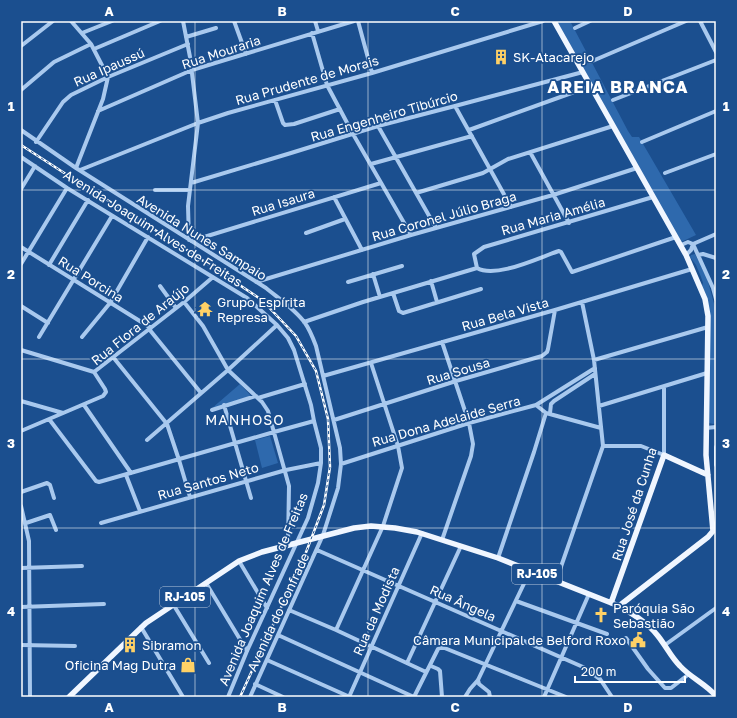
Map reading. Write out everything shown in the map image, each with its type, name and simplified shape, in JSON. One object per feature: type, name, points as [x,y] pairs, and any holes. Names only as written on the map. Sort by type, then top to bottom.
[{"type":"main road","points":[[554,21],[681,245],[705,299],[708,327],[706,428],[708,475],[714,504],[712,534],[619,606]]},
{"type":"main road","points":[[664,455],[708,475]]},
{"type":"main road","name":"Rua José da Cunha","points":[[611,603],[664,455]]},
{"type":"main road","name":"RJ-105","points":[[69,697],[142,627],[173,604],[239,561],[288,544],[323,535],[359,527],[383,526],[406,529],[498,558],[619,606],[647,624],[665,645],[677,663],[716,696]]},
{"type":"street","points":[[21,46],[53,21]]},
{"type":"street","points":[[71,21],[92,46],[108,77],[104,95],[78,170]]},
{"type":"street","points":[[82,33],[112,21]]},
{"type":"street","points":[[21,90],[54,62],[92,46],[160,21]]},
{"type":"street","points":[[183,21],[192,70],[198,123],[188,219],[190,241]]},
{"type":"street","points":[[234,21],[246,54]]},
{"type":"street","points":[[315,21],[318,31]]},
{"type":"street","name":"Rua Mouraria","points":[[98,111],[192,70],[354,21]]},
{"type":"street","points":[[358,21],[372,72]]},
{"type":"street","name":"Rua Prudente de Morais","points":[[78,170],[198,123],[543,21]]},
{"type":"street","points":[[575,28],[590,21]]},
{"type":"street","points":[[590,62],[686,21]]},
{"type":"street","points":[[700,21],[716,52]]},
{"type":"street","points":[[186,37],[216,28]]},
{"type":"street","points":[[312,33],[327,85],[353,134],[411,235]]},
{"type":"street","name":"Rua Ipaussú","points":[[36,142],[63,102],[71,95],[108,77],[188,44]]},
{"type":"street","points":[[613,100],[716,60]]},
{"type":"street","name":"Rua Engenheiro Tibúrcio","points":[[191,183],[378,126],[583,72]]},
{"type":"street","points":[[468,130],[591,86]]},
{"type":"street","points":[[275,100],[285,125],[290,125],[340,109]]},
{"type":"street","points":[[455,106],[511,207]]},
{"type":"street","points":[[642,142],[716,111]]},
{"type":"street","points":[[378,126],[436,228]]},
{"type":"street","points":[[416,193],[477,175],[490,170],[508,159],[613,126]]},
{"type":"street","name":"Avenida Nunes Sampaio","points":[[21,130],[36,142],[78,170],[256,282],[292,310],[304,322],[316,346],[339,442],[341,464],[337,495],[323,535]]},
{"type":"street","points":[[370,164],[472,136]]},
{"type":"street","points":[[530,152],[569,223]]},
{"type":"street","points":[[665,173],[716,154]]},
{"type":"street","name":"Avenida Joaquim Alves de Freitas","points":[[21,157],[66,188],[88,200],[246,298],[277,325],[291,343],[305,384],[321,448],[321,463],[318,483],[313,504],[228,697]]},
{"type":"street","points":[[21,189],[35,166]]},
{"type":"street","name":"Rua Coronel Júlio Braga","points":[[256,282],[411,235],[511,207],[637,168]]},
{"type":"street","name":"Rua Isaura","points":[[190,241],[381,183]]},
{"type":"street","points":[[21,264],[66,188]]},
{"type":"street","points":[[155,190],[190,190]]},
{"type":"street","points":[[334,197],[362,250]]},
{"type":"street","name":"Rua Maria Amélia","points":[[478,268],[474,254],[484,247],[653,197]]},
{"type":"street","points":[[49,265],[88,200]]},
{"type":"street","points":[[39,337],[112,216]]},
{"type":"street","points":[[306,232],[345,219]]},
{"type":"street","points":[[681,245],[688,242],[693,244],[714,236]]},
{"type":"street","points":[[82,337],[110,303],[148,237]]},
{"type":"street","points":[[304,322],[431,281],[478,268],[483,271],[492,271],[508,268],[524,264],[559,251],[572,272],[676,237]]},
{"type":"street","points":[[686,255],[691,250],[693,244]]},
{"type":"street","points":[[693,244],[715,289],[716,299]]},
{"type":"street","name":"Rua Porcina","points":[[21,247],[150,329],[201,394]]},
{"type":"street","points":[[698,255],[703,254],[716,258]]},
{"type":"street","points":[[348,282],[402,266]]},
{"type":"street","name":"Rua Bela Vista","points":[[323,376],[555,310],[692,269]]},
{"type":"street","points":[[373,274],[380,297]]},
{"type":"street","name":"Rua Flora de Araújo","points":[[21,431],[103,396],[106,392],[94,372],[184,302],[213,277]]},
{"type":"street","points":[[431,281],[438,302]]},
{"type":"street","points":[[160,286],[176,308]]},
{"type":"street","points":[[394,293],[399,311],[405,313],[481,288]]},
{"type":"street","points":[[184,302],[203,326],[228,370],[264,404],[268,411],[286,470],[290,493],[288,544]]},
{"type":"street","points":[[556,581],[603,446],[594,360],[582,302]]},
{"type":"street","points":[[21,306],[48,323]]},
{"type":"street","name":"Rua Sousa","points":[[334,420],[544,355],[548,349],[555,310]]},
{"type":"street","points":[[147,440],[201,394],[277,325]]},
{"type":"street","points":[[594,360],[708,327]]},
{"type":"street","points":[[442,342],[456,381],[473,439],[473,448],[442,540]]},
{"type":"street","points":[[21,350],[94,372]]},
{"type":"street","points":[[113,357],[167,424],[190,497]]},
{"type":"street","points":[[336,630],[383,526],[402,470],[398,446],[370,363]]},
{"type":"street","points":[[536,405],[595,368]]},
{"type":"street","points":[[498,558],[551,404],[595,374]]},
{"type":"street","points":[[599,406],[707,374]]},
{"type":"street","points":[[212,410],[224,405],[305,384]]},
{"type":"street","name":"Rua José da Cunha","points":[[664,387],[664,455]]},
{"type":"street","points":[[21,401],[63,413]]},
{"type":"street","points":[[84,405],[131,473]]},
{"type":"street","points":[[224,405],[236,442],[251,498]]},
{"type":"street","name":"Rua Dona Adelaide Serra","points":[[341,464],[469,423],[536,405],[548,413],[601,428]]},
{"type":"street","points":[[49,419],[96,481],[100,482],[314,421]]},
{"type":"street","points":[[706,428],[716,427]]},
{"type":"street","points":[[603,446],[641,446],[664,455]]},
{"type":"street","points":[[716,447],[716,465]]},
{"type":"street","name":"Rua Santos Neto","points":[[101,523],[286,470],[321,463]]},
{"type":"street","points":[[126,475],[140,511]]},
{"type":"street","points":[[21,492],[47,483],[50,485],[54,498]]},
{"type":"street","points":[[21,506],[26,523],[28,540],[30,697]]},
{"type":"street","points":[[26,523],[50,515],[56,530]]},
{"type":"street","name":"Rua da Modista","points":[[349,697],[422,534]]},
{"type":"street","name":"Avenida do Confrade","points":[[250,697],[323,535]]},
{"type":"street","points":[[407,663],[461,546]]},
{"type":"street","name":"Rua Ângela","points":[[317,550],[583,667],[598,676],[612,697]]},
{"type":"street","points":[[239,561],[267,608]]},
{"type":"street","points":[[21,568],[82,566]]},
{"type":"street","points":[[465,697],[478,680],[486,665],[530,571]]},
{"type":"street","points":[[206,583],[247,651]]},
{"type":"street","points":[[544,697],[589,594]]},
{"type":"street","points":[[516,601],[607,634]]},
{"type":"street","points":[[21,607],[104,604]]},
{"type":"street","points":[[173,604],[209,663]]},
{"type":"street","points":[[665,645],[716,608]]},
{"type":"street","points":[[289,610],[372,646],[426,672]]},
{"type":"street","points":[[142,627],[183,697]]},
{"type":"street","points":[[278,635],[414,697],[440,647],[445,647],[566,697]]},
{"type":"street","points":[[626,638],[648,669],[666,688],[671,688],[690,674]]},
{"type":"street","points":[[21,645],[75,646]]},
{"type":"street","points":[[267,660],[349,697]]},
{"type":"street","points":[[431,666],[440,671],[442,697]]},
{"type":"street","points":[[478,680],[479,684],[489,692],[490,697]]},
{"type":"street","points":[[255,684],[283,697]]},
{"type":"shaded area","points":[[557,21],[570,21],[628,131],[632,137],[639,137],[696,235],[681,242]]},
{"type":"shaded area","points":[[695,254],[707,278],[716,311],[716,423],[713,424],[709,423],[707,297],[696,265],[690,257],[691,255]]},
{"type":"shaded area","points":[[240,384],[251,396],[211,409]]},
{"type":"shaded area","points":[[270,436],[278,463],[262,468],[255,440]]},
{"type":"railway","points":[[21,145],[187,250],[262,300],[296,336],[316,371],[328,419],[330,467],[324,505],[305,555],[240,697]]},
{"type":"place","name":"SK-Atacarejo","points":[[501,57]]},
{"type":"place","name":"Grupo Espírita Represa","points":[[205,309]]},
{"type":"place","name":"Paróquia São Sebastião","points":[[601,615]]},
{"type":"place","name":"Câmara Municipal de Belford Roxo","points":[[638,640]]},
{"type":"place","name":"Sibramon","points":[[130,645]]},
{"type":"place","name":"Oficina Mag Dutra","points":[[188,665]]},
{"type":"district","name":"AREIA BRANCA","points":[[618,87]]},
{"type":"district","name":"MANHOSO","points":[[245,420]]}]
